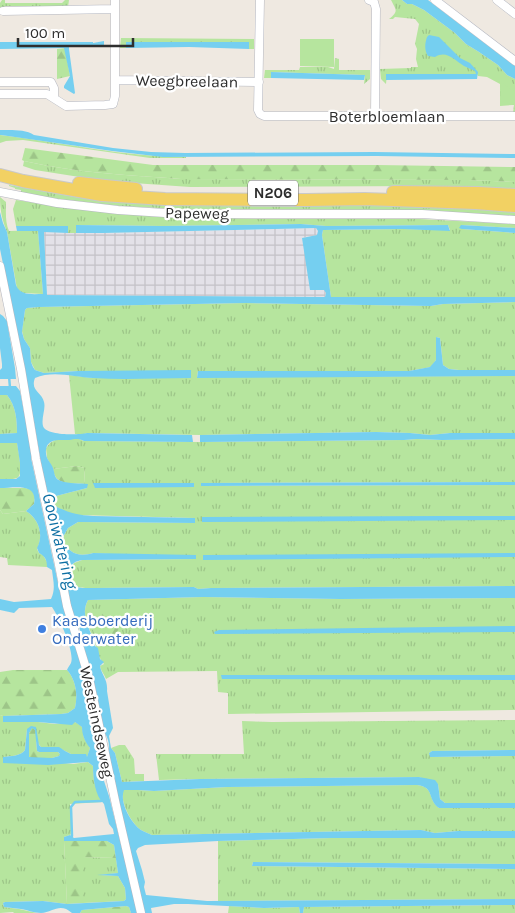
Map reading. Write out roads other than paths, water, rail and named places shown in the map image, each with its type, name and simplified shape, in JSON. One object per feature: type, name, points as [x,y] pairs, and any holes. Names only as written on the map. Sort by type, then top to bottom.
[{"type":"main road","name":"N206","points":[[0,168],[90,184],[155,190],[257,193],[478,192],[515,195]]},
{"type":"main road","name":"N206","points":[[0,175],[102,195],[156,199],[365,199],[515,206]]},
{"type":"street","points":[[72,0],[72,10]]},
{"type":"street","points":[[0,94],[47,94],[66,106],[113,104],[115,96],[114,0]]},
{"type":"street","points":[[259,82],[260,0]]},
{"type":"street","points":[[370,0],[374,2],[376,9],[375,116]]},
{"type":"street","points":[[435,0],[515,61]]},
{"type":"street","points":[[497,0],[515,14]]},
{"type":"street","points":[[3,11],[114,9]]},
{"type":"street","name":"Weegbreelaan","points":[[115,80],[259,82]]},
{"type":"street","points":[[0,82],[51,82],[54,88],[54,98]]},
{"type":"street","name":"Boterbloemlaan","points":[[259,82],[258,110],[264,116],[515,116]]},
{"type":"street","name":"Papeweg","points":[[0,192],[66,204],[180,214],[422,214],[515,220]]},
{"type":"street","name":"Westeindseweg","points":[[0,266],[3,303],[20,369],[36,459],[67,604],[88,678],[141,913]]},
{"type":"water","points":[[402,0],[428,0],[515,66],[515,79],[507,75],[498,65],[466,44],[455,33],[424,10],[412,4],[407,4]]},
{"type":"water","points":[[429,35],[439,37],[460,58],[470,63],[478,72],[477,79],[386,80],[386,74],[476,74],[475,71],[447,55],[428,56],[425,46]]},
{"type":"water","points":[[104,41],[104,45],[69,46],[74,94],[64,88],[70,76],[64,48],[0,49],[0,42],[93,43]]},
{"type":"water","points":[[126,42],[249,42],[249,49],[189,47],[126,48]]},
{"type":"water","points":[[271,72],[365,75],[364,80],[271,78]]},
{"type":"water","points":[[0,130],[22,131],[34,135],[113,148],[151,152],[515,154],[515,158],[377,156],[163,157],[0,135]]},
{"type":"water","points":[[0,212],[7,232],[16,285],[18,289],[27,294],[43,294],[38,231],[17,231],[16,226],[68,226],[68,233],[44,232],[47,295],[325,297],[326,293],[324,290],[310,290],[302,238],[317,235],[318,231],[316,228],[76,233],[76,225],[448,225],[450,231],[402,229],[323,230],[322,235],[331,297],[515,297],[515,302],[431,306],[246,303],[39,307],[27,308],[25,310],[22,332],[30,348],[33,367],[35,370],[44,373],[191,370],[191,378],[105,379],[49,374],[35,378],[35,389],[44,402],[43,426],[50,432],[70,434],[192,435],[193,442],[84,441],[76,439],[54,440],[49,443],[46,456],[57,479],[67,483],[88,484],[87,488],[56,496],[53,500],[55,506],[69,512],[88,516],[195,518],[195,523],[78,522],[68,528],[61,538],[62,542],[76,554],[196,555],[196,559],[77,561],[72,565],[69,578],[75,586],[80,588],[194,587],[198,589],[515,586],[515,598],[340,599],[203,597],[88,600],[85,618],[95,646],[98,648],[100,659],[104,662],[100,666],[107,683],[113,728],[109,736],[122,782],[200,779],[419,777],[435,780],[438,784],[440,799],[445,803],[515,803],[515,808],[439,808],[435,805],[429,791],[423,786],[417,785],[227,787],[154,791],[124,790],[123,800],[130,817],[137,827],[152,835],[421,830],[435,833],[515,831],[515,838],[332,838],[145,845],[136,851],[145,882],[146,895],[207,901],[515,899],[515,905],[304,907],[303,913],[300,913],[299,907],[264,908],[174,904],[151,908],[152,913],[145,913],[108,755],[108,740],[104,732],[78,622],[64,607],[92,711],[105,775],[104,781],[138,913],[131,913],[129,907],[126,906],[82,910],[80,913],[72,913],[64,908],[36,913],[4,907],[3,903],[5,902],[43,901],[67,904],[124,901],[126,899],[125,888],[118,876],[97,875],[118,873],[114,845],[107,841],[64,841],[64,837],[70,835],[74,838],[114,834],[109,824],[104,804],[97,792],[93,766],[88,762],[48,765],[3,763],[3,757],[18,755],[25,750],[27,729],[31,726],[36,727],[41,747],[59,747],[71,754],[86,754],[87,757],[90,748],[84,738],[82,727],[75,722],[72,725],[38,722],[3,722],[3,716],[68,713],[75,708],[76,688],[67,670],[72,658],[69,643],[52,607],[19,608],[14,613],[0,610],[0,599],[14,602],[51,599],[54,588],[52,570],[47,567],[45,558],[39,553],[37,548],[40,538],[39,528],[34,518],[26,511],[34,504],[32,492],[29,489],[18,487],[0,488],[0,479],[16,479],[20,476],[20,463],[17,443],[0,443],[0,434],[17,433],[14,408],[7,395],[0,395],[0,386],[16,386],[20,391],[31,447],[31,458],[60,592],[63,603],[70,601],[63,558],[41,463],[0,249]],"holes":[[[32,728],[35,730],[37,751],[58,752],[59,756],[52,758],[29,757],[29,733]]]},
{"type":"water","points":[[461,225],[515,228],[515,233],[462,229],[459,228]]},
{"type":"water","points":[[0,314],[7,321],[16,379],[0,379],[2,364]]},
{"type":"water","points":[[436,337],[440,338],[443,365],[449,369],[515,370],[515,376],[197,378],[198,371],[409,371],[430,367],[436,360]]},
{"type":"water","points":[[376,432],[430,435],[450,433],[515,433],[515,439],[200,442],[200,435]]},
{"type":"water","points":[[515,482],[515,485],[201,486],[201,483]]},
{"type":"water","points":[[93,483],[194,483],[194,487],[95,488]]},
{"type":"water","points":[[515,516],[515,520],[202,522],[202,517]]},
{"type":"water","points":[[515,553],[515,557],[203,560],[203,555]]},
{"type":"water","points":[[515,626],[515,632],[215,634],[214,632],[219,630]]},
{"type":"water","points":[[221,675],[515,675],[515,680],[222,679]]},
{"type":"water","points":[[515,750],[515,756],[430,757],[429,753],[432,751]]},
{"type":"water","points":[[253,862],[515,864],[515,869],[252,866]]},
{"type":"waterway","name":"Gooiwatering","points":[[9,376],[10,388]]},
{"type":"waterway","points":[[72,836],[71,807],[75,802],[101,801]]},
{"type":"place","name":"Kaasboerderij Onderwater","points":[[42,629]]}]
